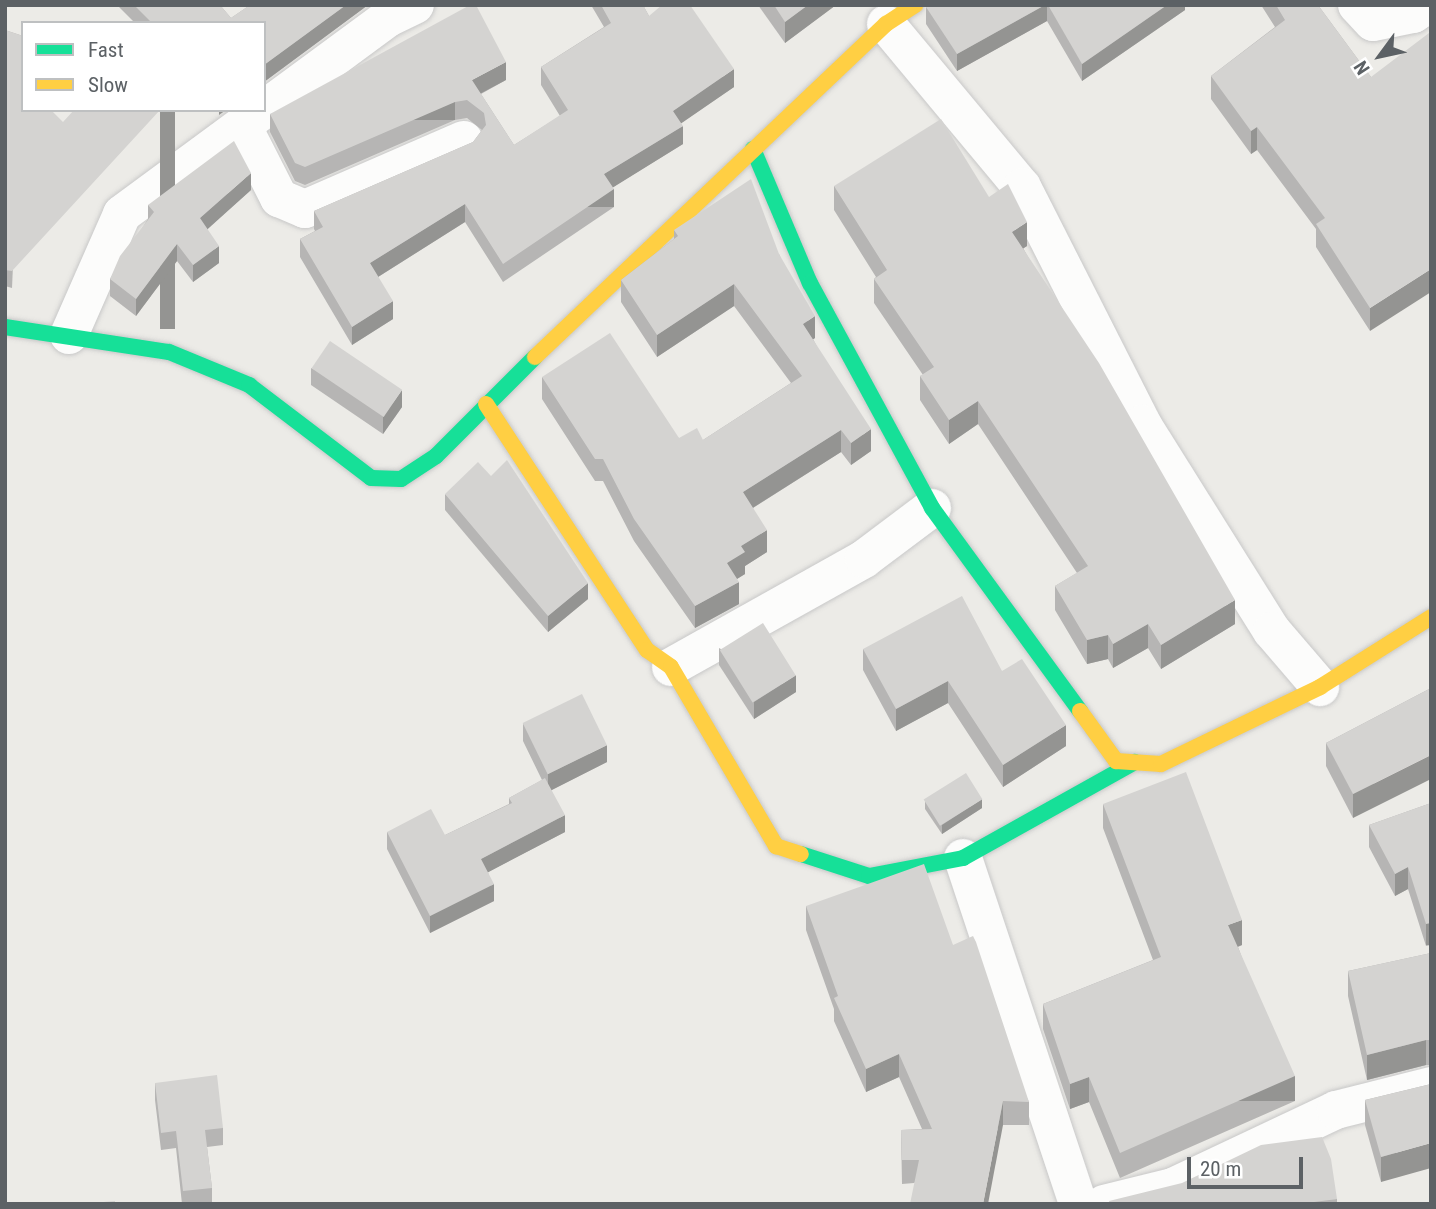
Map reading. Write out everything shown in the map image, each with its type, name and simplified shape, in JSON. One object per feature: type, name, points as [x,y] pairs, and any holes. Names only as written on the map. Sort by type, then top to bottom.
[{"type":"street","points":[[1357,5],[1373,22],[1413,14],[1427,5]]},
{"type":"street","points":[[266,109],[395,10]]},
{"type":"street","points":[[5,327],[169,352],[249,385],[371,478],[401,479],[436,456],[486,404],[753,149],[901,15],[1022,187],[1142,424],[1272,631],[1320,687]]},
{"type":"street","points":[[69,335],[122,214],[262,112]]},
{"type":"street","points":[[243,127],[279,198],[304,209],[464,140]]},
{"type":"street","points":[[753,149],[810,283],[932,508],[1116,761],[1160,764],[1320,687],[1431,617]]},
{"type":"street","points":[[486,404],[647,649],[671,667],[776,846],[869,876],[963,858],[1135,762]]},
{"type":"street","points":[[671,667],[864,559],[932,508]]},
{"type":"street","points":[[963,858],[1078,1204]]},
{"type":"street","points":[[1104,1204],[1173,1187],[1336,1110],[1431,1086]]},
{"type":"building","points":[[134,5],[220,5],[231,18],[250,5],[346,5],[266,64],[266,21],[150,21]]},
{"type":"building","points":[[470,5],[476,5],[506,62],[472,80],[514,145],[568,110],[541,67],[611,23],[601,5],[643,5],[649,16],[662,5],[690,5],[734,69],[673,111],[683,126],[604,174],[614,189],[503,264],[465,204],[370,263],[393,301],[352,327],[300,239],[323,227],[314,211],[473,142],[486,125],[484,113],[467,100],[455,102],[305,167],[295,163],[270,114]]},
{"type":"building","points":[[774,5],[808,5],[785,22]]},
{"type":"building","points":[[1045,5],[957,54],[926,7]]},
{"type":"building","points":[[1048,5],[1167,5],[1082,64]]},
{"type":"building","points":[[1276,5],[1318,5],[1371,77],[1429,33],[1431,36],[1431,269],[1370,308],[1316,224],[1325,218],[1257,127],[1251,131],[1211,76],[1285,20]]},
{"type":"building","points":[[5,30],[21,35],[21,112],[53,112],[63,122],[72,112],[158,112],[12,271],[5,270]]},
{"type":"building","points":[[941,119],[989,197],[1008,184],[1027,222],[1012,232],[1099,363],[1235,600],[1161,645],[1148,624],[1113,644],[1108,635],[1087,640],[1055,586],[1088,566],[978,401],[949,420],[920,376],[934,367],[874,279],[887,270],[834,186]]},
{"type":"building","points":[[234,141],[251,173],[200,218],[219,246],[193,265],[177,244],[136,299],[110,279],[120,256],[154,212],[148,205]]},
{"type":"building","points":[[751,179],[779,254],[815,316],[803,324],[871,429],[851,443],[841,430],[743,492],[767,530],[741,546],[745,552],[727,563],[739,582],[695,606],[634,519],[603,459],[595,459],[542,377],[610,333],[679,438],[697,428],[703,440],[802,376],[734,284],[657,335],[621,280],[678,236],[674,230]]},
{"type":"building","points":[[330,341],[402,390],[384,417],[312,368]]},
{"type":"building","points":[[507,460],[588,583],[548,616],[445,494],[478,462],[491,476]]},
{"type":"building","points":[[962,596],[1002,671],[1022,659],[1066,725],[1003,765],[948,681],[896,709],[863,649]]},
{"type":"building","points":[[763,623],[796,676],[753,703],[720,650]]},
{"type":"building","points":[[1431,688],[1431,755],[1353,794],[1326,743]]},
{"type":"building","points":[[582,694],[607,745],[548,774],[523,723]]},
{"type":"building","points":[[1186,772],[1242,920],[1228,925],[1295,1076],[1120,1153],[1089,1077],[1070,1084],[1043,1004],[1161,957],[1103,804]]},
{"type":"building","points":[[966,773],[982,799],[940,826],[924,799]]},
{"type":"building","points":[[545,778],[565,815],[481,859],[494,884],[430,916],[387,832],[431,809],[445,835],[512,803],[509,798]]},
{"type":"building","points":[[1431,803],[1431,923],[1426,924],[1408,867],[1395,874],[1369,825]]},
{"type":"building","points":[[924,864],[953,945],[973,936],[976,942],[1029,1102],[1003,1101],[983,1204],[910,1204],[919,1160],[902,1160],[901,1130],[932,1129],[899,1054],[866,1069],[834,998],[838,996],[806,906]]},
{"type":"building","points":[[1431,953],[1431,1040],[1367,1055],[1348,971]]},
{"type":"building","points":[[217,1075],[223,1128],[205,1130],[212,1188],[183,1191],[176,1131],[161,1133],[155,1083]]},
{"type":"building","points":[[1431,1084],[1431,1143],[1381,1157],[1365,1100]]},
{"type":"building","points":[[1322,1137],[1331,1159],[1337,1199],[1299,1204],[1110,1204],[1109,1201],[1182,1183],[1261,1145]]},
{"type":"building","points":[[115,1201],[115,1204],[80,1204]]},
{"type":"traffic: fast","points":[[753,149],[810,283],[932,508],[1080,711]]},
{"type":"traffic: fast","points":[[5,327],[169,352],[249,385],[371,478],[401,479],[436,456],[535,357]]},
{"type":"traffic: fast","points":[[801,854],[869,876],[963,858],[1135,762]]},
{"type":"traffic: slow","points":[[535,357],[886,24],[915,5]]},
{"type":"traffic: slow","points":[[486,404],[647,650],[671,667],[776,846],[801,854]]},
{"type":"traffic: slow","points":[[1080,711],[1116,761],[1161,764],[1320,687],[1431,617]]}]
